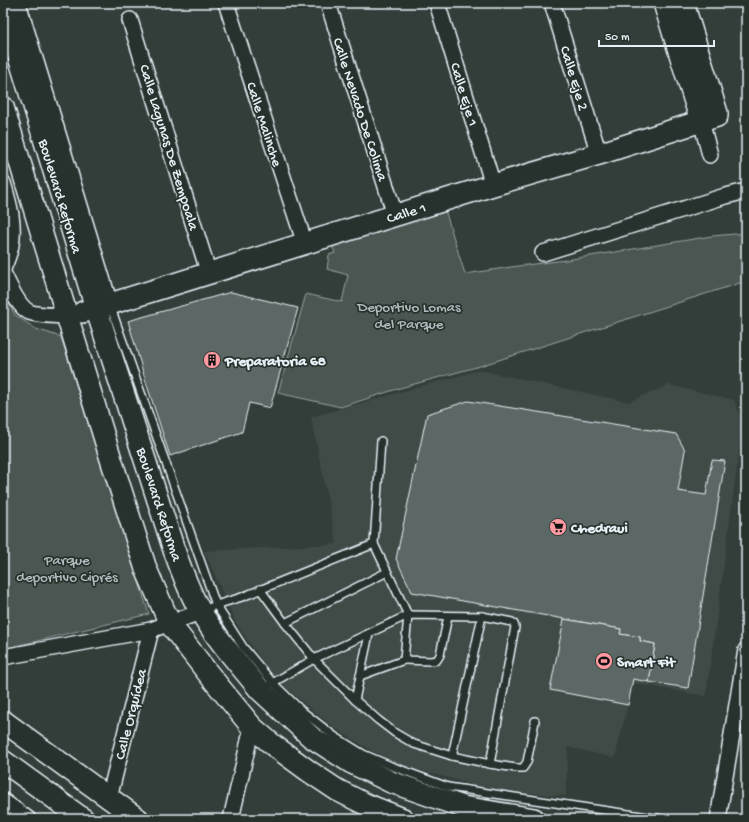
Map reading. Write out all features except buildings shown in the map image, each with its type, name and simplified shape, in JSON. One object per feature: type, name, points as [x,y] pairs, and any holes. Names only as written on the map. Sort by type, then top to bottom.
[{"type":"main road","points":[[664,3],[709,118],[717,113],[683,3]]},
{"type":"main road","name":"Boulevard Reforma","points":[[3,5],[103,306],[174,550],[188,588],[208,609],[218,637],[267,687],[311,737],[350,762],[391,782],[464,807],[534,819]]},
{"type":"main road","name":"Boulevard Reforma","points":[[3,106],[66,316],[146,569],[161,627],[207,672],[252,727],[273,745],[337,790],[365,804],[403,819]]},
{"type":"main road","name":"Calle 1","points":[[66,316],[209,274],[395,215],[599,154],[709,118]]},
{"type":"main road","points":[[3,721],[138,819]]},
{"type":"main road","points":[[3,761],[83,819]]},
{"type":"street","points":[[18,3],[103,306]]},
{"type":"street","name":"Calle Malinche","points":[[226,3],[305,244]]},
{"type":"street","name":"Calle Nevado De Colima","points":[[328,3],[395,215]]},
{"type":"street","name":"Calle Eje 1","points":[[437,3],[493,185]]},
{"type":"street","name":"Calle Eje 2","points":[[552,3],[599,154]]},
{"type":"street","name":"Calle Lagunas De Zempoala","points":[[130,20],[209,274]]},
{"type":"street","points":[[709,118],[710,155]]},
{"type":"street","points":[[3,183],[10,205],[7,216],[12,231],[11,246],[3,269]]},
{"type":"street","points":[[543,253],[722,197],[746,191]]},
{"type":"street","points":[[3,273],[21,305],[29,312],[66,316]]},
{"type":"street","points":[[3,657],[161,627],[208,609]]},
{"type":"street","name":"Calle Orquídea","points":[[109,798],[161,627]]},
{"type":"street","points":[[718,819],[746,650]]},
{"type":"street","points":[[231,819],[252,727]]},
{"type":"street","points":[[3,801],[28,819]]},
{"type":"lane","points":[[381,441],[374,544],[408,615],[404,660]]},
{"type":"lane","points":[[208,609],[242,597],[374,544]]},
{"type":"lane","points":[[285,623],[387,572]]},
{"type":"lane","points":[[260,589],[314,659],[355,700],[378,720],[414,744],[452,756],[490,764],[523,768],[527,762],[535,721]]},
{"type":"lane","points":[[490,764],[515,627],[512,622],[482,616],[408,615],[314,659],[267,687],[308,715],[334,736],[363,754],[448,787],[662,819]]},
{"type":"lane","points":[[360,676],[404,660],[437,660],[440,655],[448,616]]},
{"type":"lane","points":[[452,756],[482,616]]},
{"type":"lane","points":[[355,700],[369,634]]},
{"type":"shaded area","points":[[479,370],[628,402],[668,385],[734,400],[743,423],[706,696],[633,683],[615,758],[568,747],[566,796],[497,791],[392,763],[333,727],[274,678],[237,625],[204,551],[337,544],[311,417]]},
{"type":"green space","name":"Deportivo Lomas del Parque","points":[[445,210],[465,274],[566,260],[712,236],[746,233],[746,281],[480,366],[400,388],[341,407],[278,393],[306,294],[342,302],[348,275],[327,269],[329,255],[335,253],[332,245]]},
{"type":"green space","name":"Parque deportivo Ciprés","points":[[3,293],[15,315],[36,329],[61,337],[149,614],[3,649]]},
{"type":"place","name":"Preparatoria 68","points":[[212,360]]},
{"type":"place","name":"Chedraui","points":[[558,527]]},
{"type":"place","name":"Smart Fit","points":[[604,661]]}]
